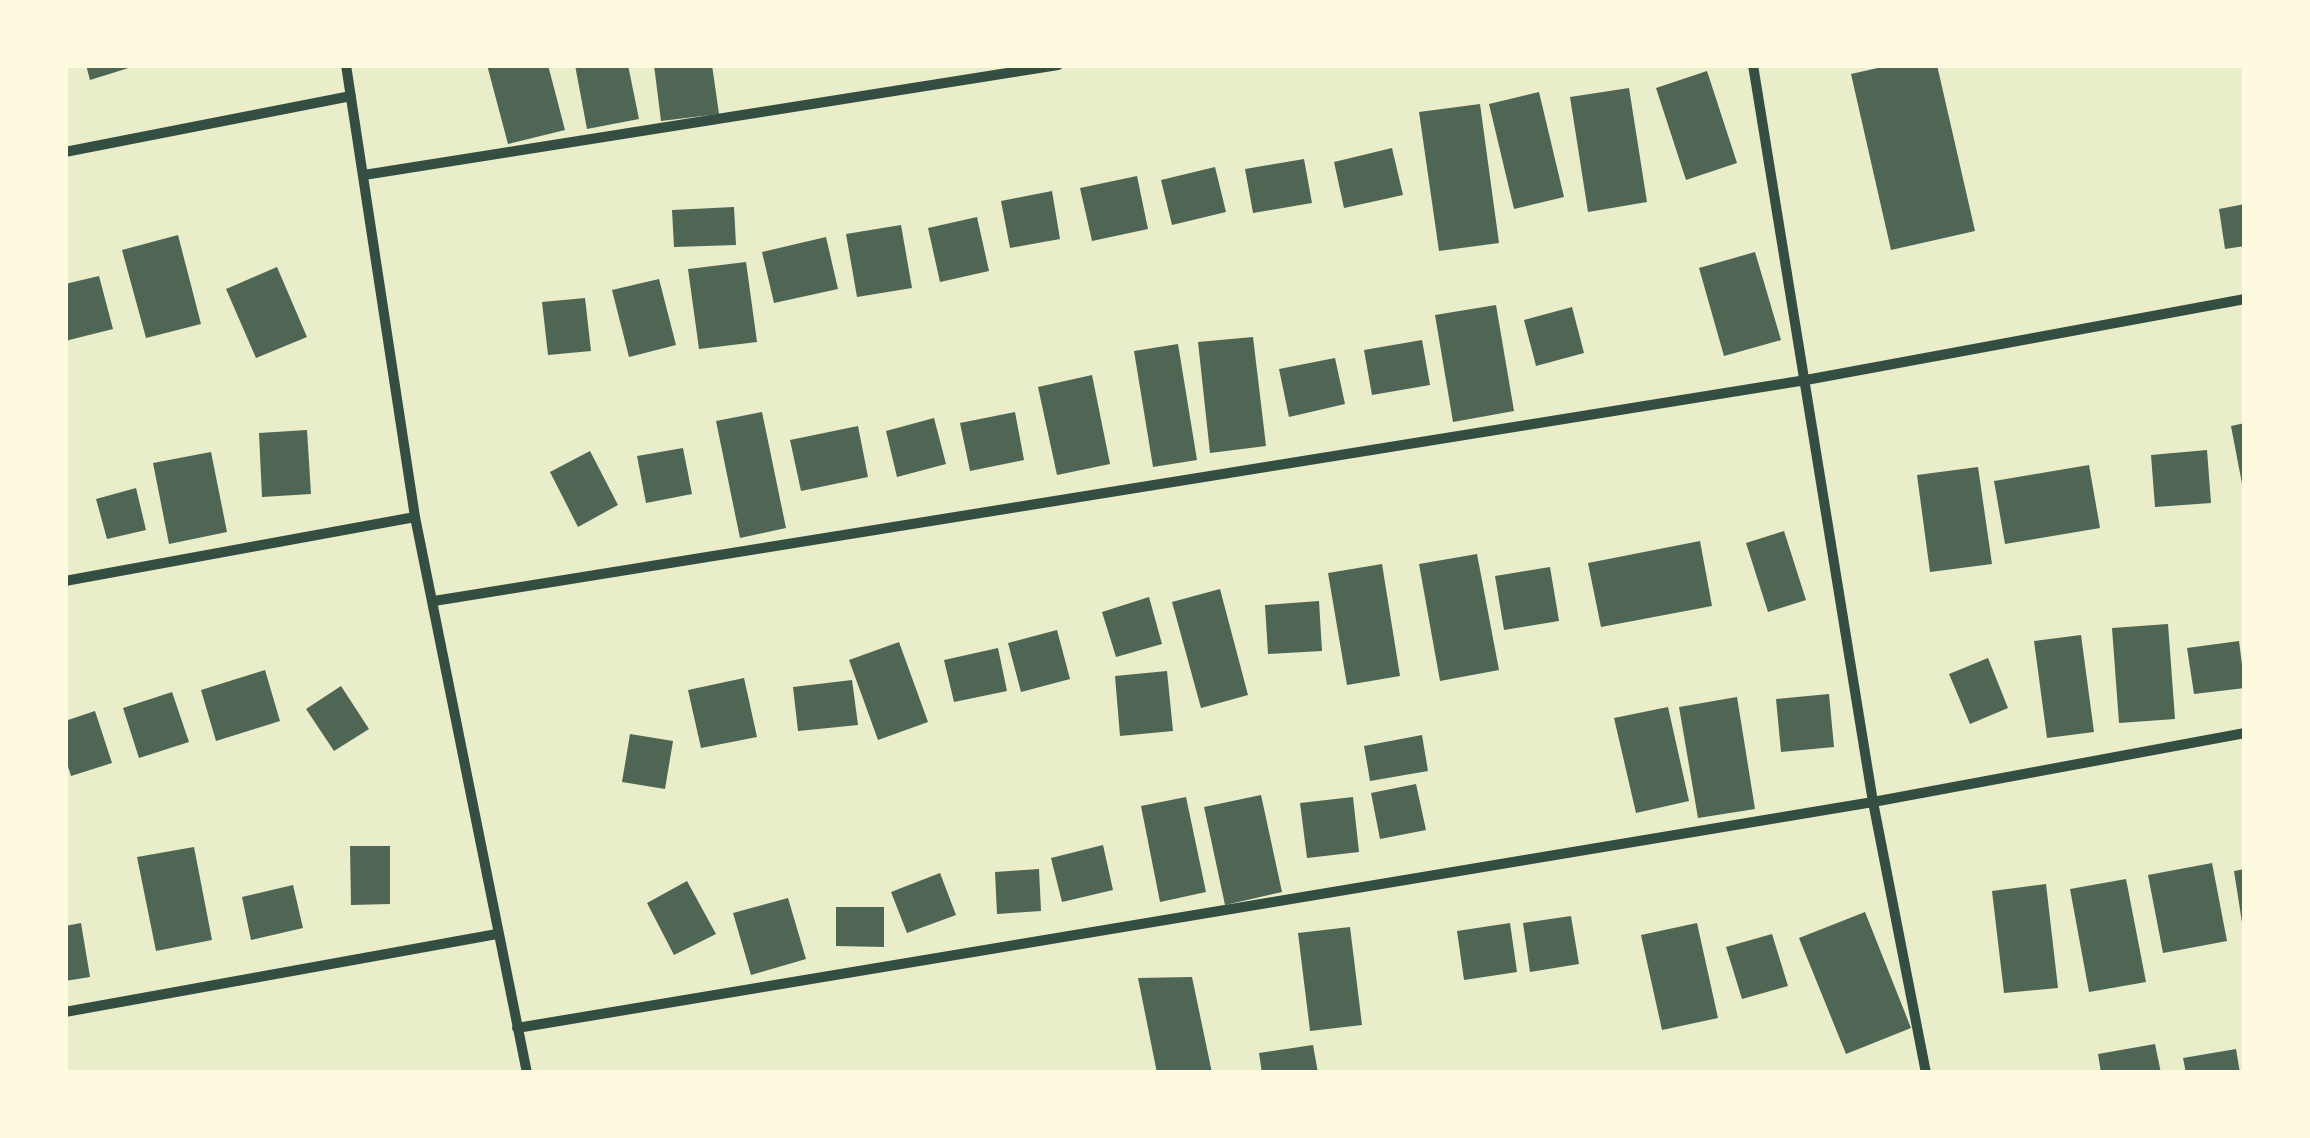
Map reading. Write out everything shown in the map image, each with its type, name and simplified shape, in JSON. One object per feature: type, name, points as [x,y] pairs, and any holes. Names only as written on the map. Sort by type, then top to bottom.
[{"type":"street","points":[[346,65],[415,517],[527,1073]]},
{"type":"street","points":[[364,175],[1058,65]]},
{"type":"street","points":[[1753,65],[1874,802],[1926,1073]]},
{"type":"street","points":[[65,152],[351,96]]},
{"type":"street","points":[[434,601],[1806,380],[2245,299]]},
{"type":"street","points":[[65,581],[415,517]]},
{"type":"street","points":[[516,1028],[1874,802],[2245,734]]},
{"type":"street","points":[[65,1012],[496,934]]},
{"type":"building","points":[[86,65],[135,65],[135,66],[90,80]]},
{"type":"building","points":[[487,65],[548,65],[565,130],[508,144]]},
{"type":"building","points":[[575,65],[628,65],[639,119],[587,129]]},
{"type":"building","points":[[654,65],[712,65],[719,114],[661,121]]},
{"type":"building","points":[[1891,65],[1937,65],[1975,231],[1891,250],[1851,74]]},
{"type":"building","points":[[1707,71],[1737,163],[1686,180],[1656,88]]},
{"type":"building","points":[[1629,88],[1647,202],[1588,212],[1570,97]]},
{"type":"building","points":[[1539,92],[1564,197],[1514,209],[1489,104]]},
{"type":"building","points":[[1480,104],[1499,243],[1439,251],[1419,112]]},
{"type":"building","points":[[1392,148],[1403,195],[1344,208],[1334,162]]},
{"type":"building","points":[[1304,159],[1312,203],[1253,213],[1245,169]]},
{"type":"building","points":[[1215,167],[1226,212],[1172,225],[1161,180]]},
{"type":"building","points":[[1137,176],[1148,229],[1092,241],[1080,188]]},
{"type":"building","points":[[1052,191],[1060,239],[1010,248],[1001,201]]},
{"type":"building","points":[[2245,204],[2245,246],[2225,249],[2219,209]]},
{"type":"building","points":[[734,207],[736,245],[674,247],[672,210]]},
{"type":"building","points":[[977,217],[989,271],[940,282],[928,228]]},
{"type":"building","points":[[901,225],[912,288],[857,297],[846,234]]},
{"type":"building","points":[[178,235],[201,324],[146,338],[122,250]]},
{"type":"building","points":[[826,237],[838,289],[774,303],[762,252]]},
{"type":"building","points":[[1755,252],[1781,340],[1724,356],[1699,268]]},
{"type":"building","points":[[746,262],[757,342],[699,349],[688,269]]},
{"type":"building","points":[[277,267],[307,337],[256,358],[226,289]]},
{"type":"building","points":[[99,276],[113,329],[65,341],[65,284]]},
{"type":"building","points":[[659,279],[676,345],[629,357],[612,290]]},
{"type":"building","points":[[585,298],[591,351],[548,355],[542,302]]},
{"type":"building","points":[[1496,305],[1514,411],[1453,422],[1435,315]]},
{"type":"building","points":[[1572,307],[1584,353],[1536,366],[1524,320]]},
{"type":"building","points":[[1253,337],[1266,446],[1210,453],[1198,342]]},
{"type":"building","points":[[1422,340],[1430,385],[1372,395],[1364,350]]},
{"type":"building","points":[[1178,344],[1197,460],[1153,467],[1134,351]]},
{"type":"building","points":[[1335,358],[1345,404],[1289,417],[1279,369]]},
{"type":"building","points":[[1092,375],[1110,464],[1057,475],[1038,387]]},
{"type":"building","points":[[762,412],[786,528],[740,538],[716,421]]},
{"type":"building","points":[[1015,412],[1024,460],[970,471],[960,423]]},
{"type":"building","points":[[934,418],[946,464],[897,477],[886,431]]},
{"type":"building","points":[[2245,423],[2245,489],[2243,489],[2231,426]]},
{"type":"building","points":[[858,426],[868,477],[801,491],[790,440]]},
{"type":"building","points":[[307,430],[311,494],[262,497],[259,433]]},
{"type":"building","points":[[683,448],[692,494],[646,503],[637,456]]},
{"type":"building","points":[[2207,450],[2211,503],[2155,507],[2151,455]]},
{"type":"building","points":[[590,451],[618,505],[578,527],[550,472]]},
{"type":"building","points":[[211,452],[227,532],[169,544],[153,463]]},
{"type":"building","points":[[2089,465],[2100,528],[2005,544],[1994,481]]},
{"type":"building","points":[[1978,467],[1992,564],[1930,572],[1917,475]]},
{"type":"building","points":[[136,488],[146,530],[107,539],[96,499]]},
{"type":"building","points":[[1784,531],[1806,600],[1768,612],[1746,543]]},
{"type":"building","points":[[1700,541],[1712,606],[1601,627],[1588,563]]},
{"type":"building","points":[[1477,554],[1499,670],[1440,681],[1419,564]]},
{"type":"building","points":[[1382,564],[1400,676],[1347,685],[1328,573]]},
{"type":"building","points":[[1550,567],[1559,621],[1504,630],[1495,576]]},
{"type":"building","points":[[1220,589],[1248,695],[1201,708],[1172,602]]},
{"type":"building","points":[[1149,597],[1162,644],[1116,657],[1102,612]]},
{"type":"building","points":[[1319,601],[1322,651],[1268,654],[1265,605]]},
{"type":"building","points":[[2168,624],[2175,719],[2119,723],[2112,628]]},
{"type":"building","points":[[1057,630],[1070,679],[1021,692],[1008,643]]},
{"type":"building","points":[[2081,635],[2094,732],[2047,738],[2034,641]]},
{"type":"building","points":[[2239,641],[2245,688],[2194,694],[2187,648]]},
{"type":"building","points":[[899,642],[928,722],[878,740],[849,660]]},
{"type":"building","points":[[998,648],[1007,691],[954,702],[944,660]]},
{"type":"building","points":[[1988,658],[2008,708],[1970,724],[1949,674]]},
{"type":"building","points":[[265,670],[280,721],[216,741],[201,690]]},
{"type":"building","points":[[1167,671],[1173,731],[1120,736],[1115,676]]},
{"type":"building","points":[[744,678],[757,737],[701,748],[688,690]]},
{"type":"building","points":[[852,680],[858,725],[798,731],[793,687]]},
{"type":"building","points":[[341,686],[369,729],[334,751],[306,709]]},
{"type":"building","points":[[172,692],[189,742],[139,758],[123,708]]},
{"type":"building","points":[[1829,694],[1834,747],[1781,752],[1776,699]]},
{"type":"building","points":[[1737,697],[1755,809],[1698,818],[1679,707]]},
{"type":"building","points":[[1668,707],[1689,801],[1636,813],[1614,718]]},
{"type":"building","points":[[95,711],[112,763],[71,776],[65,757],[65,721]]},
{"type":"building","points":[[630,734],[673,741],[665,789],[622,782]]},
{"type":"building","points":[[1422,735],[1428,771],[1370,781],[1364,746]]},
{"type":"building","points":[[1416,784],[1426,830],[1380,839],[1371,793]]},
{"type":"building","points":[[1261,795],[1282,892],[1225,905],[1204,807]]},
{"type":"building","points":[[1186,797],[1206,892],[1160,902],[1141,806]]},
{"type":"building","points":[[1353,797],[1359,852],[1307,858],[1300,803]]},
{"type":"building","points":[[1103,845],[1113,890],[1062,902],[1051,858]]},
{"type":"building","points":[[350,846],[390,846],[390,904],[351,905]]},
{"type":"building","points":[[194,847],[212,940],[156,951],[137,857]]},
{"type":"building","points":[[2212,863],[2227,941],[2163,953],[2148,875]]},
{"type":"building","points":[[1039,869],[1041,911],[997,914],[995,872]]},
{"type":"building","points":[[2245,869],[2245,928],[2243,929],[2234,871]]},
{"type":"building","points":[[940,873],[956,915],[907,933],[891,892]]},
{"type":"building","points":[[2126,879],[2146,982],[2089,992],[2070,889]]},
{"type":"building","points":[[687,881],[716,934],[674,955],[647,903]]},
{"type":"building","points":[[2046,884],[2058,988],[2004,993],[1992,891]]},
{"type":"building","points":[[293,885],[303,928],[251,940],[242,897]]},
{"type":"building","points":[[788,898],[806,959],[751,975],[733,913]]},
{"type":"building","points":[[836,907],[884,907],[884,947],[836,946]]},
{"type":"building","points":[[1865,912],[1911,1028],[1846,1054],[1799,938]]},
{"type":"building","points":[[1571,916],[1579,964],[1530,972],[1523,923]]},
{"type":"building","points":[[81,923],[90,977],[65,981],[65,926]]},
{"type":"building","points":[[1510,923],[1517,972],[1464,980],[1457,931]]},
{"type":"building","points":[[1697,923],[1718,1018],[1662,1030],[1641,935]]},
{"type":"building","points":[[1350,927],[1362,1025],[1310,1031],[1298,933]]},
{"type":"building","points":[[1772,934],[1788,986],[1742,999],[1726,947]]},
{"type":"building","points":[[1192,977],[1212,1073],[1157,1073],[1138,978]]},
{"type":"building","points":[[2155,1044],[2161,1073],[2101,1073],[2098,1054]]},
{"type":"building","points":[[1313,1045],[1318,1073],[1262,1073],[1259,1053]]},
{"type":"building","points":[[2236,1049],[2240,1073],[2186,1073],[2183,1058]]}]
